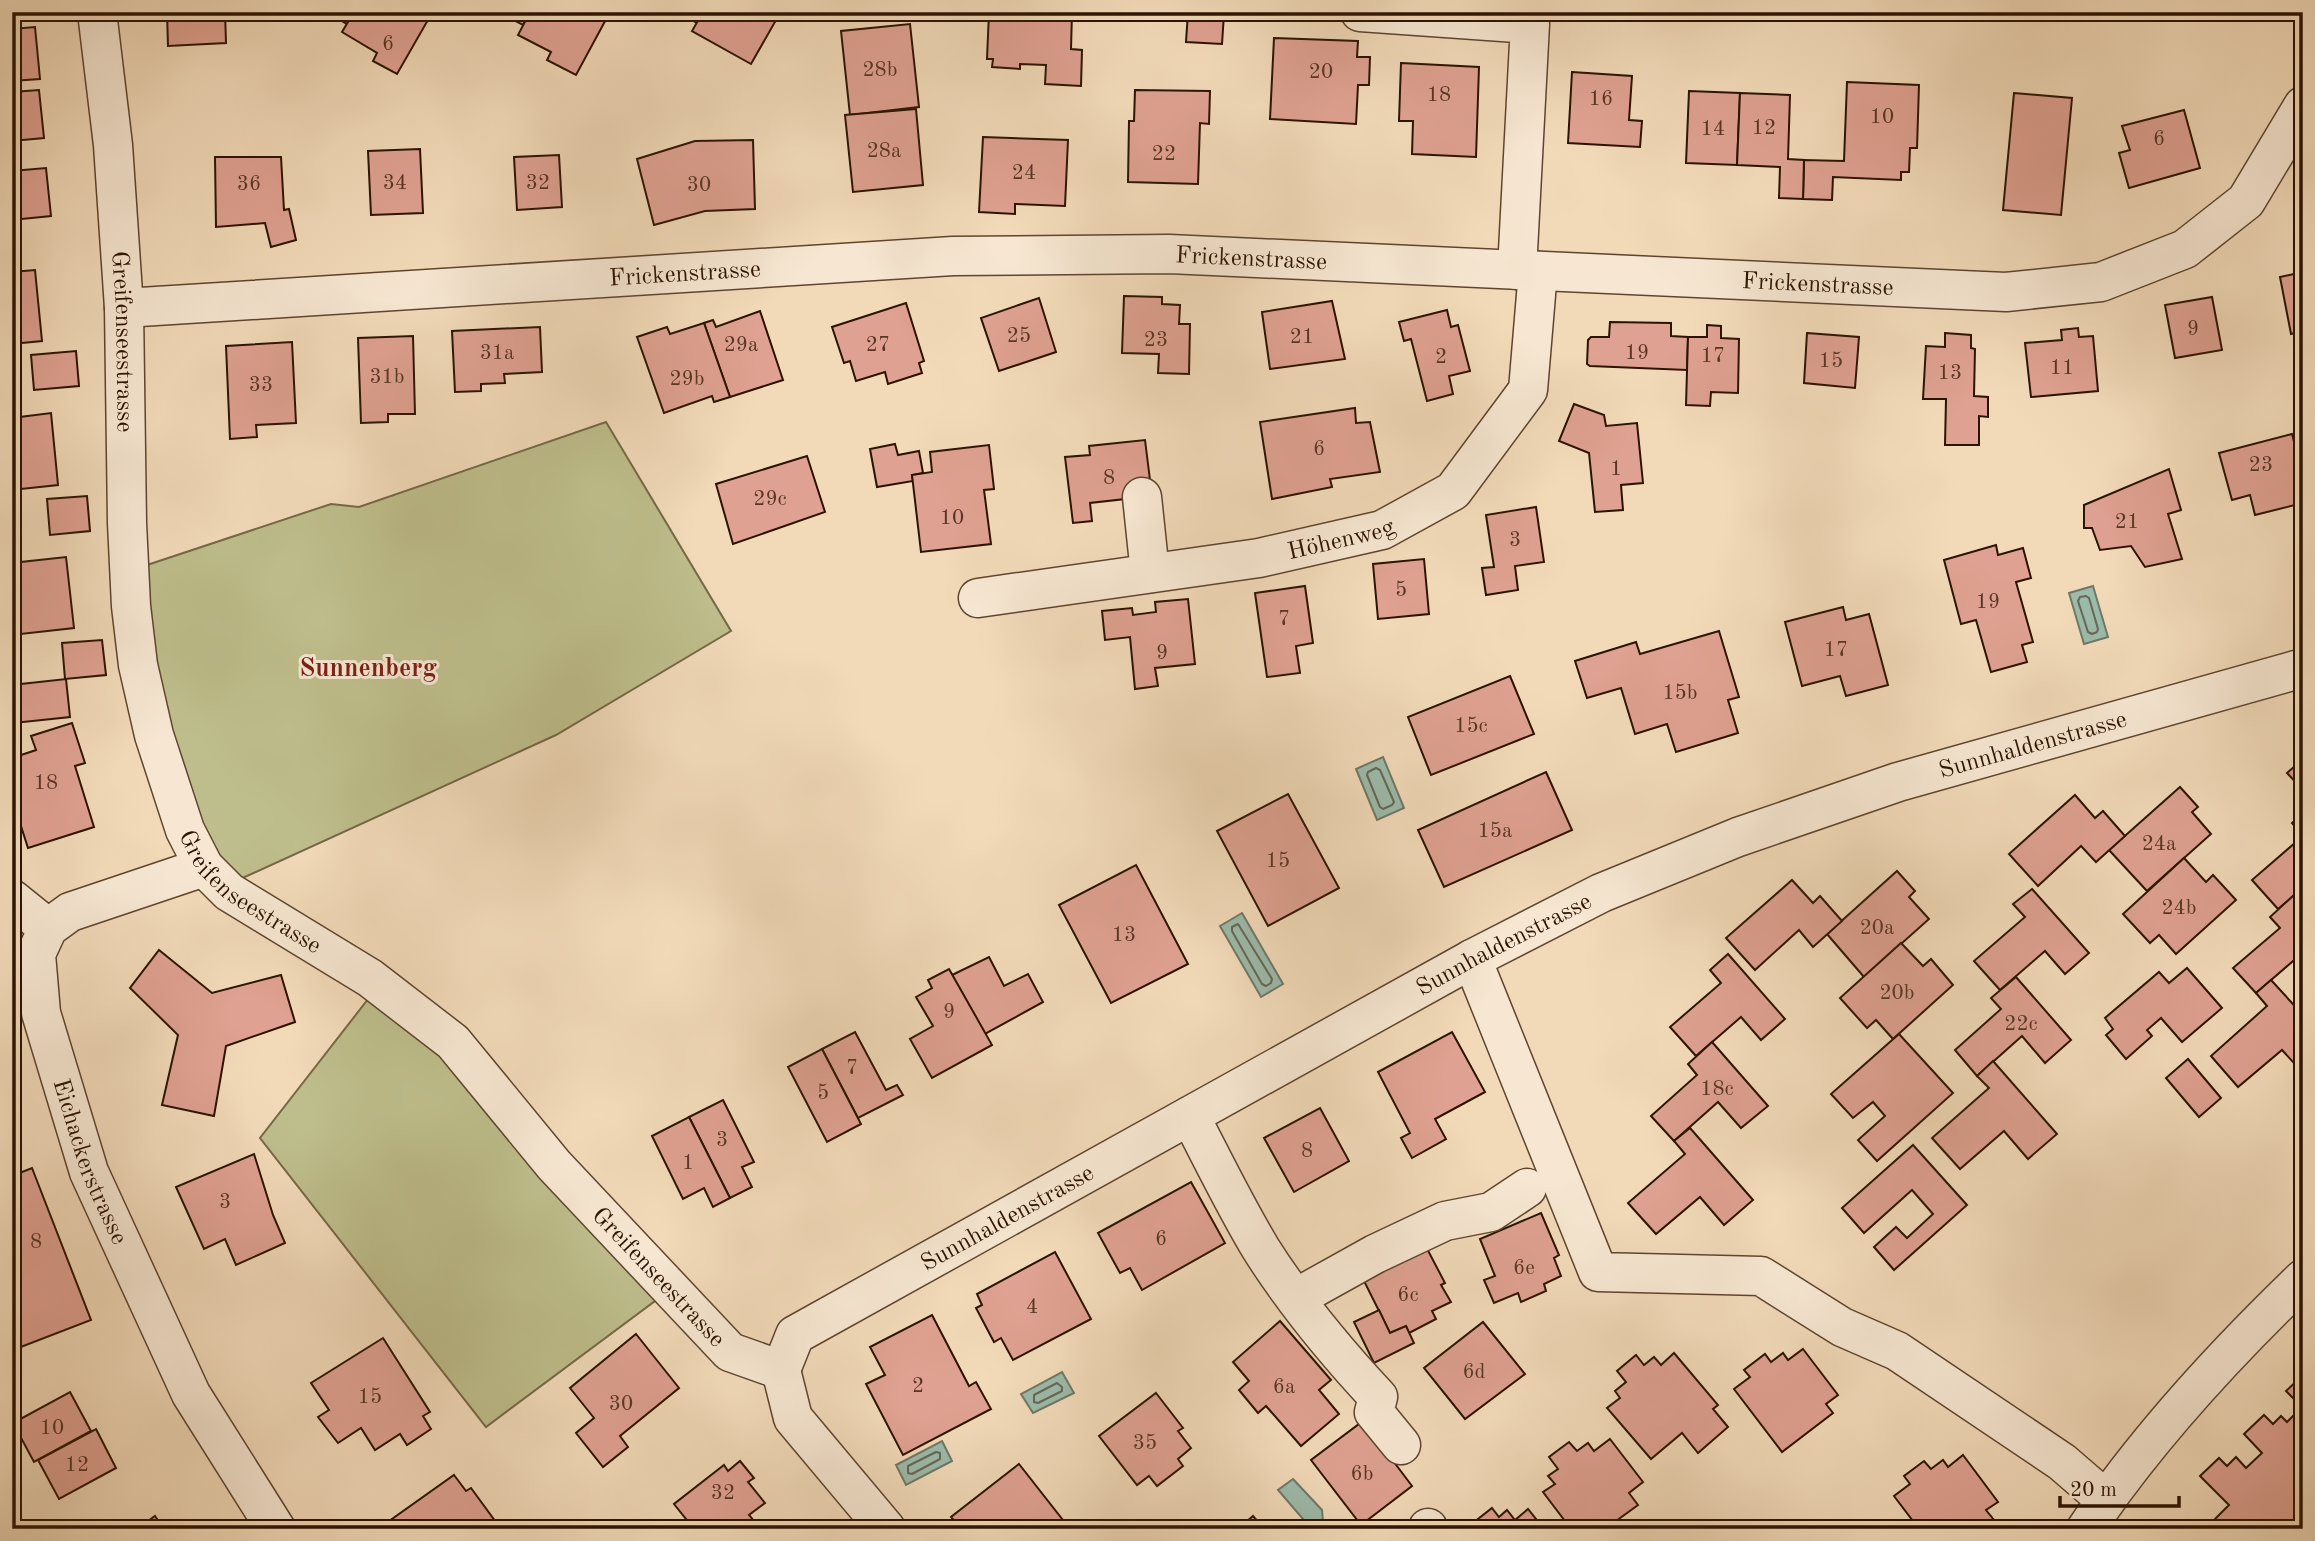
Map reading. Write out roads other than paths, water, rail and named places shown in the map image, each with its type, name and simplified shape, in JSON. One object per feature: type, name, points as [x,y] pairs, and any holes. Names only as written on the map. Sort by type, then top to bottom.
[{"type":"street","name":"Greifenseestrasse","points":[[97,12],[113,145],[124,308],[128,566],[138,665],[154,735],[185,830],[204,867],[229,892],[370,978],[453,1042],[554,1165],[730,1352],[781,1370]]},
{"type":"street","name":"Höhenweg","points":[[978,598],[1259,558],[1382,530],[1453,491],[1528,390],[1530,24],[1360,12]]},
{"type":"street","name":"Frickenstrasse","points":[[124,308],[992,255],[1170,254],[2006,292],[2101,282],[2185,249],[2246,201],[2303,106]]},
{"type":"street","points":[[1142,497],[1150,573]]},
{"type":"street","name":"Sunnhaldenstrasse","points":[[781,1370],[795,1335],[1472,959],[1601,893],[1738,837],[1832,803],[1928,773],[2303,668]]},
{"type":"street","points":[[12,899],[48,928],[70,912],[204,867]]},
{"type":"street","name":"Eichackerstrasse","points":[[48,928],[36,954],[41,1013],[89,1172],[191,1395],[276,1529]]},
{"type":"street","points":[[1472,959],[1598,1272],[1761,1276],[1842,1327],[1897,1351],[2062,1462],[2096,1514],[2167,1423],[2260,1321],[2303,1279]]},
{"type":"street","points":[[1189,1116],[1261,1249],[1354,1372],[1378,1397],[1374,1412],[1401,1445]]},
{"type":"street","points":[[1296,1298],[1375,1254],[1445,1222],[1491,1212],[1527,1188]]},
{"type":"street","points":[[781,1370],[793,1418],[883,1528]]},
{"type":"water","points":[[2093,586],[2108,637],[2084,644],[2069,593]]},
{"type":"water","points":[[1383,757],[1404,808],[1377,820],[1356,769]]},
{"type":"water","points":[[1242,913],[1283,984],[1261,997],[1220,926]]},
{"type":"water","points":[[1062,1372],[1074,1393],[1033,1413],[1021,1394]]},
{"type":"water","points":[[942,1441],[952,1461],[906,1485],[896,1465]]},
{"type":"water","points":[[1293,1479],[1322,1510],[1323,1522],[1317,1526],[1309,1526],[1278,1490]]},
{"type":"district","name":"Sunnenberg","points":[[368,667]]}]
